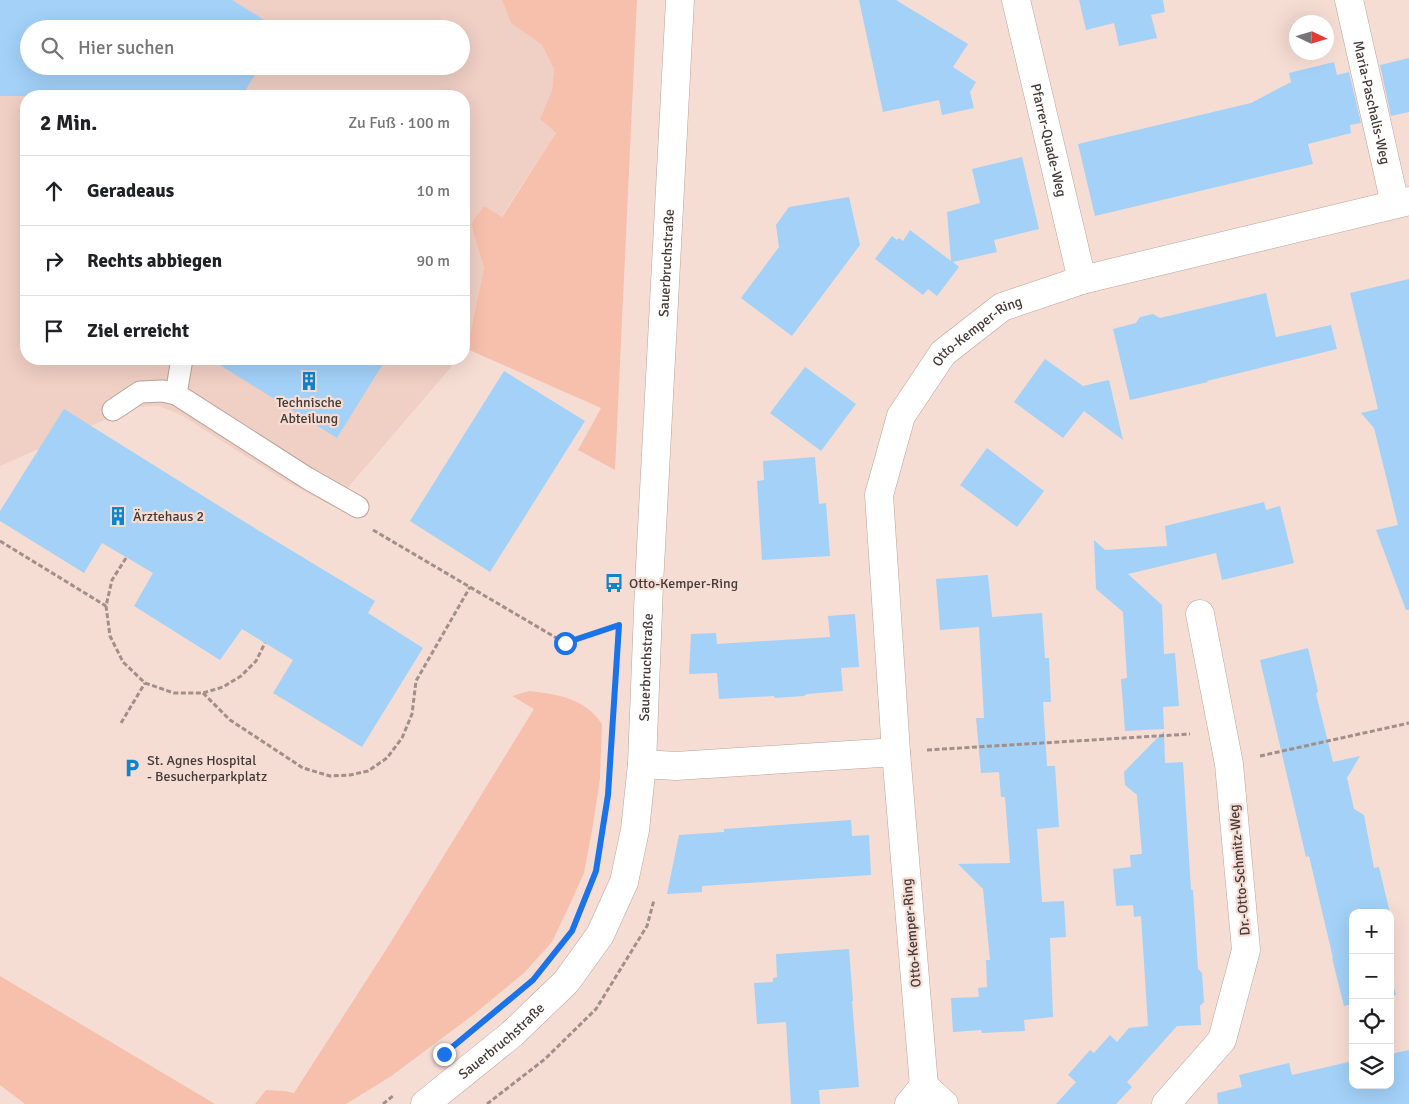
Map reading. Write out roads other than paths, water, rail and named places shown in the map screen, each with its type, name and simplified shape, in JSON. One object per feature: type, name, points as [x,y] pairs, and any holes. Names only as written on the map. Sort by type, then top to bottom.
[{"type":"street","name":"Sauerbruchstraße","points":[[425,1104],[512,1034],[566,982],[600,935],[624,882],[635,830],[642,764],[649,585],[680,0]]},
{"type":"street","name":"Pfarrer-Quade-Weg","points":[[1016,0],[1082,280]]},
{"type":"street","name":"Maria-Paschalis-Weg","points":[[1349,0],[1402,203]]},
{"type":"street","name":"Otto-Kemper-Ring","points":[[944,1104],[916,1095],[879,495],[901,416],[943,353],[1002,307],[1082,280],[1402,203]]},
{"type":"street","name":"Dr.-Otto-Schmitz-Weg","points":[[1166,1104],[1222,1040],[1246,950],[1229,764],[1200,614]]},
{"type":"street","points":[[642,764],[676,766],[896,752]]},
{"type":"lane","points":[[176,394],[181,365]]},
{"type":"lane","points":[[113,410],[140,392],[163,391],[176,394],[307,478],[358,508]]},
{"type":"place","name":"Technische Abteilung","points":[[309,381]]},
{"type":"place","name":"Ärztehaus 2","points":[[118,516]]},
{"type":"place","name":"Otto-Kemper-Ring","points":[[614,583]]},
{"type":"place","name":"St. Agnes Hospital - Besucherparkplatz","points":[[132,768]]}]
